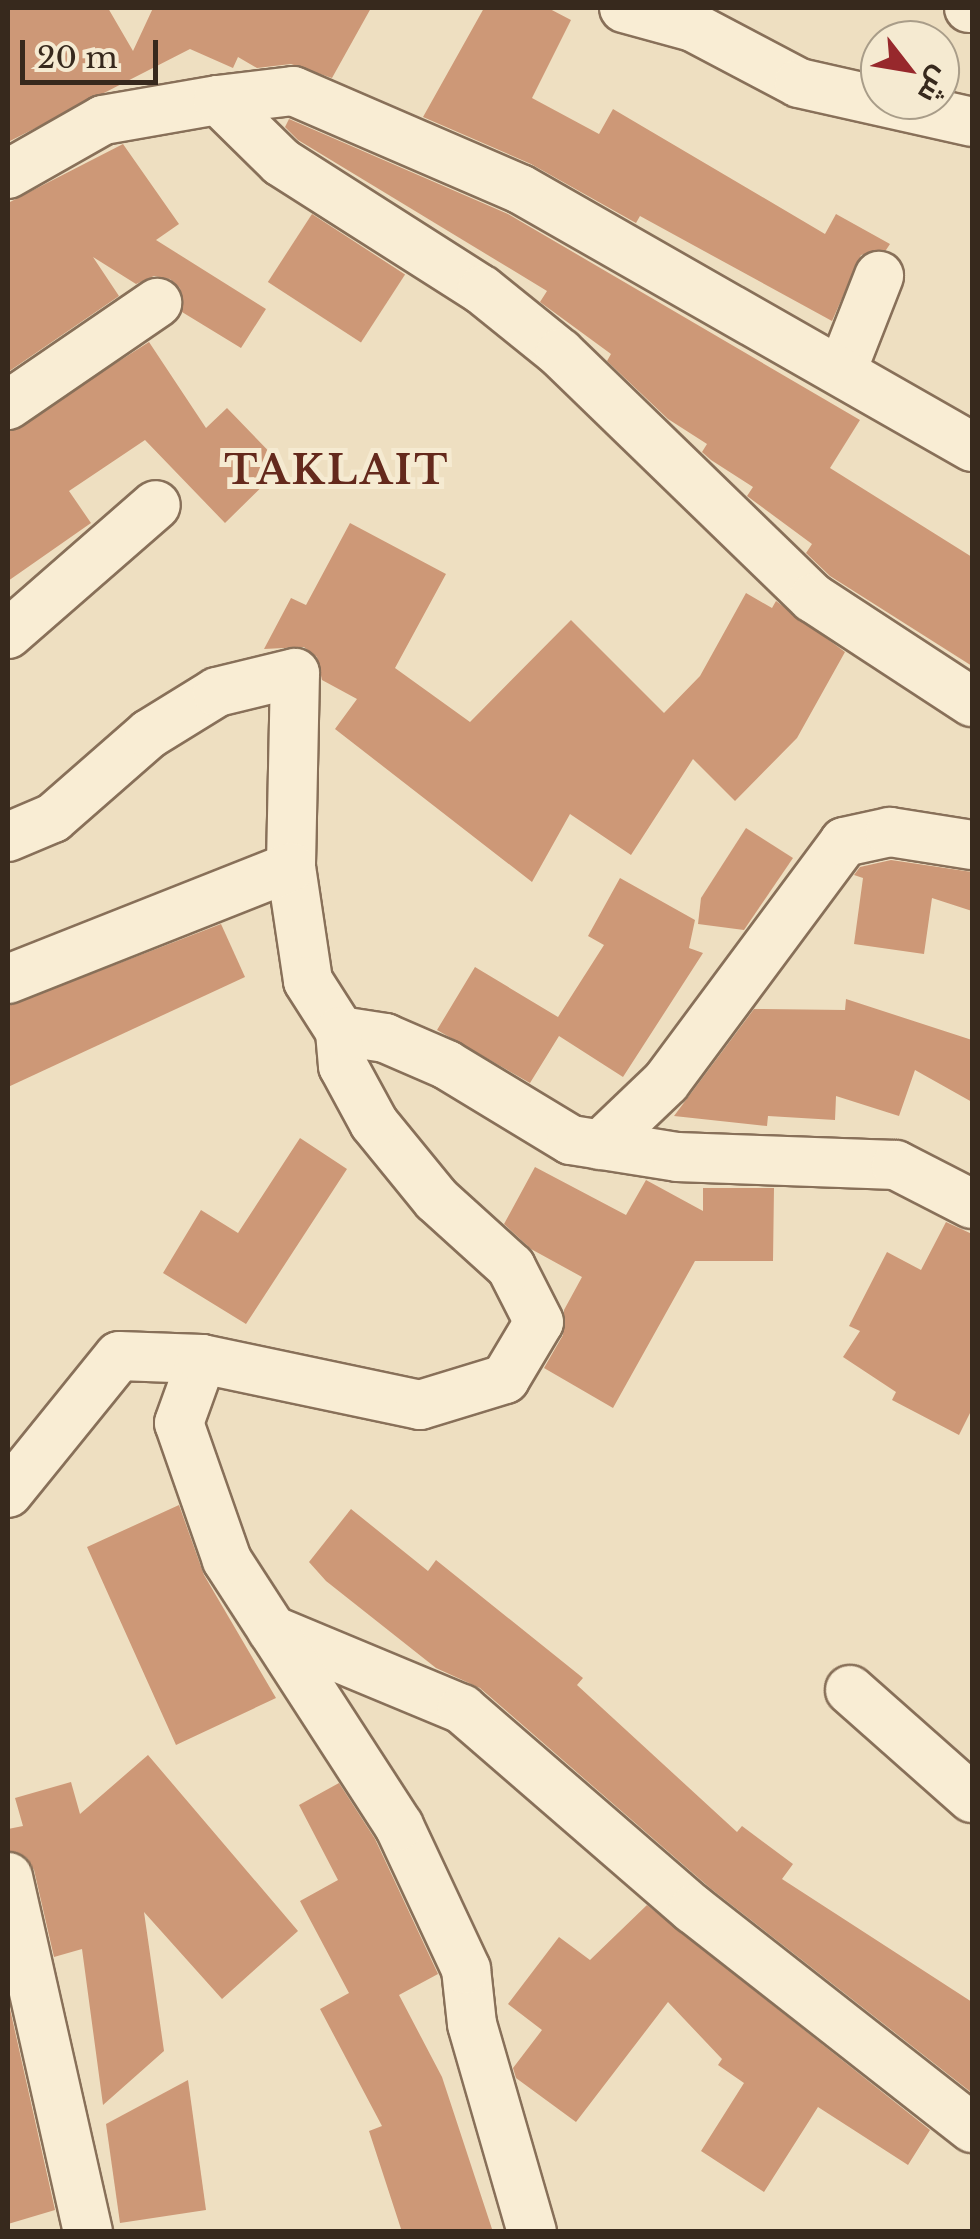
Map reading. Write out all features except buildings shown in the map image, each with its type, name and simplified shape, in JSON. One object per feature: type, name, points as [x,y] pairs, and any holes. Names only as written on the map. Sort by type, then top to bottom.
[{"type":"street","points":[[624,8],[693,27],[799,82],[972,122]]},
{"type":"street","points":[[8,174],[103,120],[218,100],[294,92],[520,189],[843,368],[972,446]]},
{"type":"street","points":[[218,100],[282,162],[482,290],[560,353],[813,598],[972,702]]},
{"type":"street","points":[[843,368],[879,276]]},
{"type":"street","points":[[8,406],[157,303]]},
{"type":"street","points":[[8,634],[156,506]]},
{"type":"street","points":[[8,837],[53,818],[149,734],[217,692],[287,671],[299,681],[291,867],[308,980],[340,1031],[343,1066],[374,1122],[436,1199],[511,1266],[539,1322],[505,1379],[420,1406],[202,1359],[120,1356],[8,1493]]},
{"type":"street","points":[[600,1145],[666,1082],[844,842],[890,832],[972,845]]},
{"type":"street","points":[[8,980],[291,867]]},
{"type":"street","points":[[340,1031],[385,1038],[432,1059],[572,1140],[677,1157],[896,1165],[972,1204]]},
{"type":"street","points":[[202,1359],[179,1422],[227,1560],[399,1826],[466,1969],[472,2024],[532,2232]]},
{"type":"street","points":[[272,1630],[462,1709],[694,1909],[972,2128]]},
{"type":"street","points":[[850,1690],[972,1798]]},
{"type":"street","points":[[8,1876],[82,2230]]},
{"type":"district","name":"TAKLAIT","points":[[337,470]]}]
